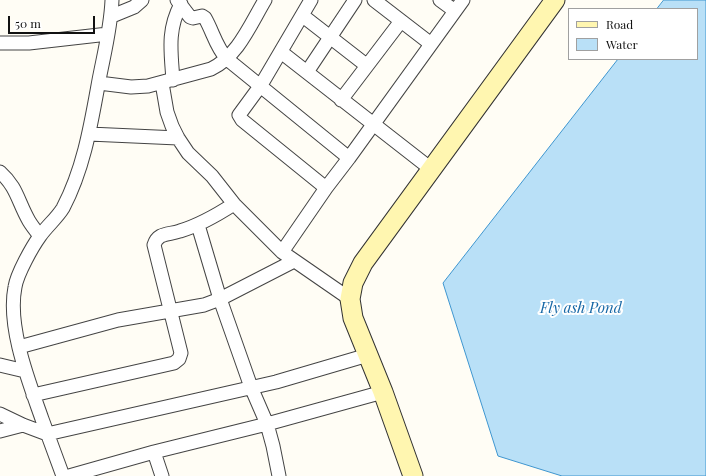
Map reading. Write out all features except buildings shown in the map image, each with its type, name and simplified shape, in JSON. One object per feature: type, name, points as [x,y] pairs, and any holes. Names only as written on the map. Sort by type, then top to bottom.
[{"type":"street","points":[[63,476],[25,371],[13,312],[15,286],[27,258],[40,236],[62,209],[82,164],[112,16],[112,0]]},
{"type":"street","points":[[112,16],[134,7],[142,0]]},
{"type":"street","points":[[99,83],[131,87],[148,86],[211,69],[227,59],[240,42],[265,0]]},
{"type":"street","points":[[307,72],[355,0]]},
{"type":"street","points":[[374,0],[431,44]]},
{"type":"street","points":[[440,0],[455,11]]},
{"type":"street","points":[[282,252],[326,188],[463,0]]},
{"type":"street","points":[[413,476],[383,392],[353,318],[350,299],[353,283],[363,263],[555,0]]},
{"type":"street","points":[[179,2],[190,16],[194,18],[202,16],[205,18],[217,44],[227,59],[261,85],[349,158]]},
{"type":"street","points":[[179,2],[172,25],[167,82],[167,112],[178,138],[188,153],[212,176],[234,204],[282,252],[350,299]]},
{"type":"street","points":[[326,188],[242,120],[239,115],[261,85],[281,52],[306,5],[330,37],[366,65]]},
{"type":"street","points":[[341,100],[400,21]]},
{"type":"street","points":[[0,43],[29,43],[108,34]]},
{"type":"street","points":[[281,52],[431,169]]},
{"type":"street","points":[[89,134],[178,138]]},
{"type":"street","points":[[0,172],[13,186],[29,222],[40,236]]},
{"type":"street","points":[[33,395],[174,362],[179,359],[181,353],[154,245],[156,239],[161,235],[178,232],[198,225],[234,204]]},
{"type":"street","points":[[198,225],[220,299],[251,387],[267,424],[279,476]]},
{"type":"street","points":[[19,347],[118,320],[204,305],[220,299],[294,261]]},
{"type":"street","points":[[0,414],[48,434],[276,382],[368,355]]},
{"type":"street","points":[[0,364],[25,371]]},
{"type":"street","points":[[69,476],[154,452],[267,424],[383,392]]},
{"type":"street","points":[[0,431],[24,425]]},
{"type":"street","points":[[154,452],[162,476]]},
{"type":"water","name":"Fly ash Pond","points":[[664,0],[706,0],[706,476],[562,476],[498,456],[443,283],[617,60],[698,60],[698,8],[658,8]]}]
